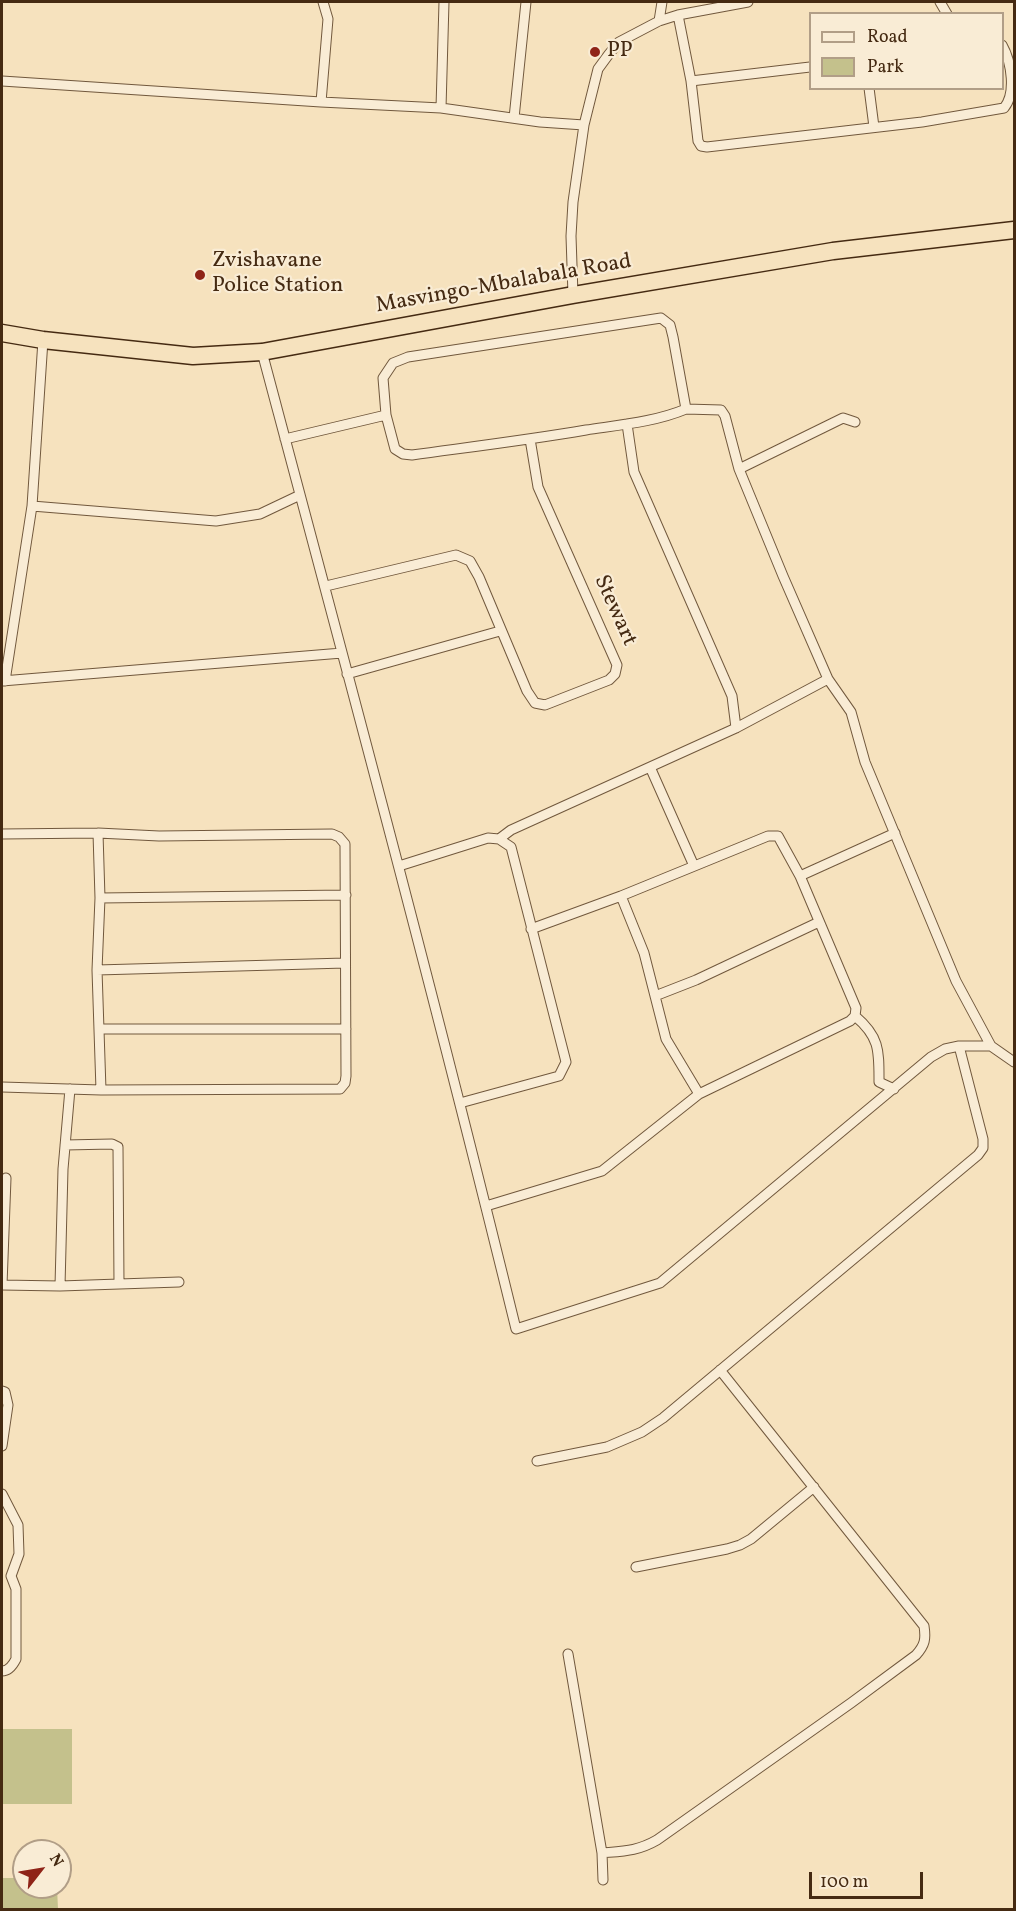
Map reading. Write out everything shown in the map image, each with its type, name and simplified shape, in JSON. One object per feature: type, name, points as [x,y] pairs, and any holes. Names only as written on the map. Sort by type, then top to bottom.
[{"type":"highway","name":"Masvingo-Mbalabala Road","points":[[2,333],[43,340],[192,356],[262,352],[573,295],[833,251],[1014,230]]},
{"type":"street","points":[[321,102],[328,18],[322,2]]},
{"type":"street","points":[[441,108],[444,2]]},
{"type":"street","points":[[514,118],[526,2]]},
{"type":"street","points":[[659,21],[662,2]]},
{"type":"street","points":[[573,295],[571,236],[573,202],[585,125],[598,69],[619,42],[659,21],[678,15],[748,2]]},
{"type":"street","points":[[678,15],[691,81],[698,141],[701,146],[922,122],[1004,108],[1011,103],[1014,96],[1014,79],[1004,49]]},
{"type":"street","points":[[691,81],[809,67]]},
{"type":"street","points":[[2,81],[441,108],[540,122],[585,125]]},
{"type":"street","points":[[869,90],[874,127]]},
{"type":"street","points":[[686,409],[670,326],[661,318],[408,357],[393,363],[383,378],[386,415],[395,449],[412,455],[627,424],[686,409],[721,410],[725,416],[739,469],[828,679],[851,712],[865,762],[956,981],[991,1046],[1014,1062]]},
{"type":"street","points":[[43,340],[32,506],[3,681],[342,653]]},
{"type":"street","points":[[262,352],[399,866],[516,1329],[660,1283],[931,1057],[945,1049],[959,1046],[991,1046]]},
{"type":"street","points":[[285,439],[386,415]]},
{"type":"street","points":[[739,469],[843,418],[855,422]]},
{"type":"street","points":[[627,424],[634,472],[732,696],[736,728]]},
{"type":"street","name":"Stewart","points":[[500,631],[527,691],[535,703],[545,705],[609,681],[615,674],[617,665],[538,487],[530,439]]},
{"type":"street","points":[[32,506],[216,521],[260,514],[300,495]]},
{"type":"street","points":[[326,586],[456,555],[470,561],[479,577],[500,631],[347,674]]},
{"type":"street","points":[[499,839],[511,830],[736,728],[828,679]]},
{"type":"street","points":[[650,767],[694,866]]},
{"type":"street","points":[[2,834],[98,833],[159,836],[332,834],[339,837],[345,844],[346,895],[346,1076],[345,1083],[339,1089],[101,1090],[2,1087]]},
{"type":"street","points":[[98,833],[100,898],[97,970],[101,1090]]},
{"type":"street","points":[[800,876],[895,833]]},
{"type":"street","points":[[486,1206],[602,1171],[699,1094],[850,1022],[855,1016],[856,1008],[800,876],[778,836],[768,836],[621,896],[531,929]]},
{"type":"street","points":[[399,866],[488,838],[499,839],[511,847],[566,1062],[559,1076],[460,1103]]},
{"type":"street","points":[[100,898],[346,895]]},
{"type":"street","points":[[621,896],[644,953],[666,1039],[699,1094]]},
{"type":"street","points":[[655,996],[696,981],[819,922]]},
{"type":"street","points":[[97,970],[345,963]]},
{"type":"street","points":[[855,1016],[868,1027],[879,1050],[879,1082],[894,1089]]},
{"type":"street","points":[[99,1029],[346,1029]]},
{"type":"street","points":[[537,1461],[607,1447],[642,1432],[663,1418],[978,1155],[983,1148],[983,1140],[959,1046]]},
{"type":"street","points":[[60,1286],[63,1169],[70,1089]]},
{"type":"street","points":[[65,1145],[111,1144],[118,1147],[119,1284]]},
{"type":"street","points":[[6,1178],[2,1285],[60,1286],[179,1282]]},
{"type":"street","points":[[602,1853],[632,1851],[657,1840],[851,1704],[916,1655],[924,1647],[926,1639],[924,1626],[720,1370]]},
{"type":"street","points":[[2,1390],[5,1392],[8,1405],[2,1446]]},
{"type":"street","points":[[636,1567],[740,1545],[751,1539],[814,1487]]},
{"type":"street","points":[[2,1494],[18,1525],[19,1554],[6,1576],[16,1589],[16,1659],[13,1666],[2,1671]]},
{"type":"street","points":[[568,1654],[602,1853],[603,1880]]},
{"type":"green space","points":[[2,1729],[72,1729],[72,1804],[2,1804]]},
{"type":"green space","points":[[2,1878],[12,1878],[12,1899],[58,1899],[58,1909],[2,1909]]},
{"type":"place","name":"PP","points":[[595,52]]},
{"type":"place","name":"Zvishavane Police Station","points":[[200,275]]}]
